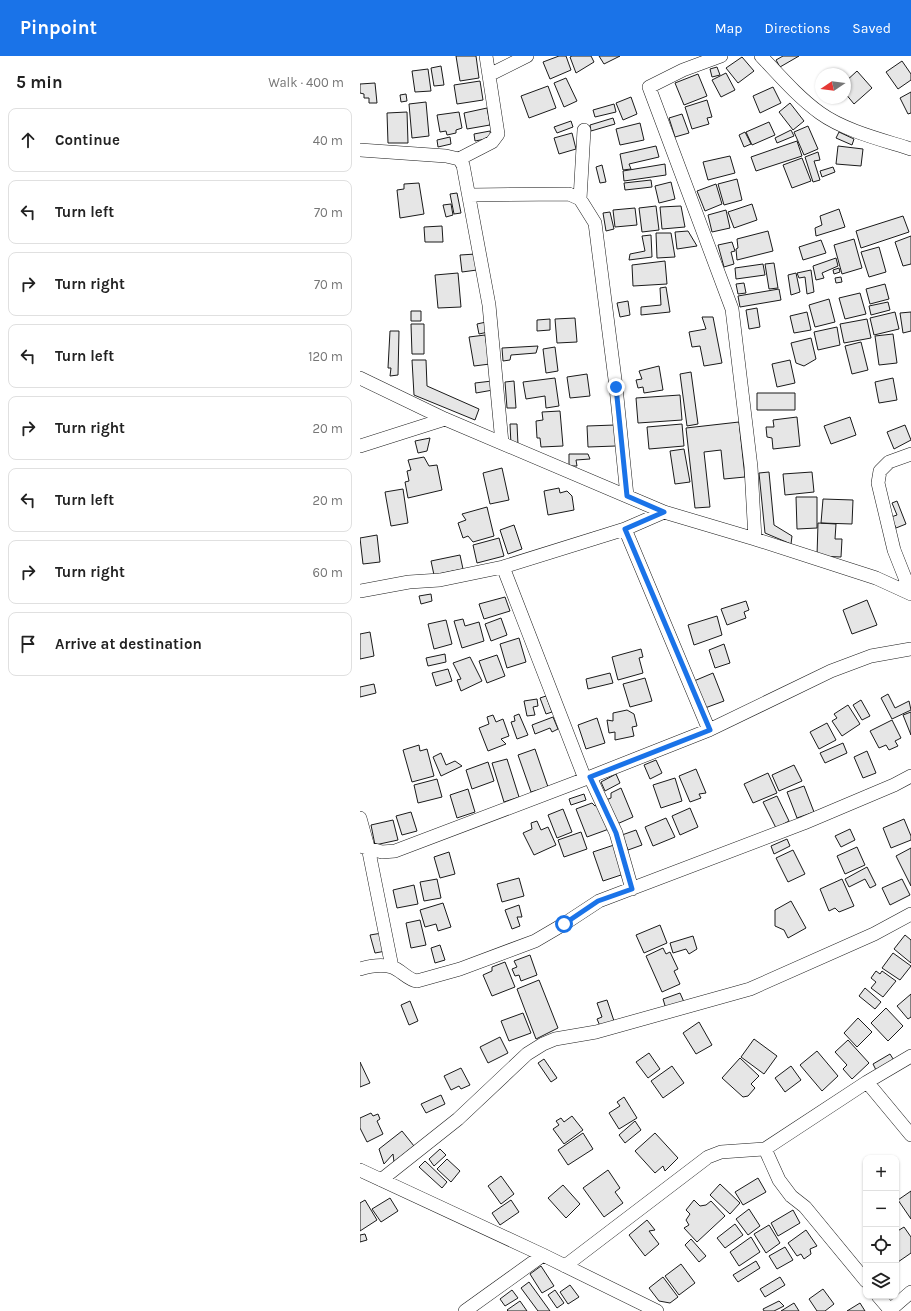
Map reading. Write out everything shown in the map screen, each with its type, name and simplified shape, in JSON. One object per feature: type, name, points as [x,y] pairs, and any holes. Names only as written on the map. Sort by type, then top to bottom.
[{"type":"street","points":[[360,150],[446,156],[459,159],[492,142],[498,134],[486,56]]},
{"type":"street","points":[[489,75],[527,56]]},
{"type":"street","points":[[721,56],[683,70],[649,87],[732,309],[750,467],[755,539]]},
{"type":"street","points":[[761,56],[805,101],[821,114],[841,125],[911,149]]},
{"type":"street","points":[[580,199],[584,130]]},
{"type":"street","points":[[459,159],[463,165],[469,195],[488,305],[502,443]]},
{"type":"street","points":[[469,195],[569,194],[580,199],[595,223],[616,387],[627,496]]},
{"type":"street","points":[[360,378],[445,419],[664,512],[910,588]]},
{"type":"street","points":[[360,446],[445,419]]},
{"type":"street","points":[[910,588],[894,550],[878,483],[880,471],[889,462],[911,454]]},
{"type":"street","points":[[360,591],[409,582],[440,580],[503,567],[625,529],[664,512]]},
{"type":"street","points":[[625,529],[710,730]]},
{"type":"street","points":[[503,567],[587,778],[616,833],[632,889]]},
{"type":"street","points":[[364,846],[382,852],[395,851],[710,730],[831,671],[871,656],[911,649]]},
{"type":"street","points":[[360,969],[370,966],[392,967],[417,981],[454,971],[535,941],[598,901],[804,823],[894,785],[911,776]]},
{"type":"street","points":[[360,818],[364,846],[392,967]]},
{"type":"street","points":[[381,1180],[458,1119],[527,1054],[543,1044],[555,1040],[596,1032],[750,989],[874,934],[911,914]]},
{"type":"street","points":[[565,1266],[708,1157],[720,1152],[765,1149],[867,1082],[911,1056]]},
{"type":"street","points":[[867,1082],[911,1135]]},
{"type":"street","points":[[765,1149],[779,1180],[791,1196],[805,1207],[863,1277]]},
{"type":"street","points":[[361,1172],[543,1255],[657,1311]]},
{"type":"street","points":[[465,1311],[543,1255]]},
{"type":"street","points":[[880,1299],[889,1310],[911,1292]]},
{"type":"building","points":[[456,56],[476,56],[479,78],[460,81]]},
{"type":"building","points":[[559,56],[566,56],[571,70],[550,79],[543,62]]},
{"type":"building","points":[[591,56],[594,62],[576,73],[570,57]]},
{"type":"building","points":[[599,56],[620,56],[604,64]]},
{"type":"building","points":[[783,56],[799,56],[780,67],[776,60]]},
{"type":"building","points":[[742,57],[754,71],[738,83],[726,68]]},
{"type":"building","points":[[902,61],[911,74],[911,80],[898,89],[886,72]]},
{"type":"building","points":[[441,66],[444,85],[434,86],[431,68]]},
{"type":"building","points":[[717,67],[720,75],[712,77],[710,69]]},
{"type":"building","points":[[428,69],[431,91],[415,92],[412,71]]},
{"type":"building","points":[[857,71],[872,88],[854,104],[851,100],[851,76]]},
{"type":"building","points":[[726,73],[735,90],[721,97],[712,80]]},
{"type":"building","points":[[698,74],[707,96],[684,105],[675,83]]},
{"type":"building","points":[[566,78],[577,101],[564,107],[554,83]]},
{"type":"building","points":[[480,81],[483,100],[457,104],[454,85]]},
{"type":"building","points":[[375,83],[377,103],[369,103],[369,98],[364,98],[364,94],[360,93],[360,84]]},
{"type":"building","points":[[548,86],[556,108],[529,118],[521,96]]},
{"type":"building","points":[[773,87],[781,103],[760,113],[753,96]]},
{"type":"building","points":[[911,92],[911,113],[908,114],[900,98]]},
{"type":"building","points":[[406,94],[407,101],[401,102],[400,95]]},
{"type":"building","points":[[631,97],[637,114],[623,120],[616,103]]},
{"type":"building","points":[[707,100],[712,117],[707,118],[709,124],[692,129],[685,107]]},
{"type":"building","points":[[426,102],[429,136],[412,138],[409,104]]},
{"type":"building","points":[[790,103],[804,121],[793,130],[779,112]]},
{"type":"building","points":[[614,104],[616,112],[595,117],[593,110]]},
{"type":"building","points":[[487,108],[490,125],[467,129],[464,113]]},
{"type":"building","points":[[407,112],[408,143],[388,143],[387,113]]},
{"type":"building","points":[[459,112],[462,128],[456,130],[456,133],[447,135],[446,131],[440,132],[437,115]]},
{"type":"building","points":[[682,114],[689,133],[675,137],[669,118]]},
{"type":"building","points":[[613,118],[615,124],[591,131],[590,125]]},
{"type":"building","points":[[571,121],[573,127],[557,133],[554,127]]},
{"type":"building","points":[[769,122],[775,135],[752,145],[746,132]]},
{"type":"building","points":[[640,123],[644,140],[620,145],[616,129]]},
{"type":"building","points":[[808,126],[818,149],[804,155],[794,132]]},
{"type":"building","points":[[791,130],[794,136],[777,143],[775,138]]},
{"type":"building","points":[[490,131],[491,138],[475,141],[474,134]]},
{"type":"building","points":[[745,132],[751,144],[744,147],[739,135]]},
{"type":"building","points":[[839,132],[854,139],[852,145],[836,138]]},
{"type":"building","points":[[572,133],[576,149],[559,154],[554,138]]},
{"type":"building","points":[[450,137],[451,144],[438,147],[437,140]]},
{"type":"building","points":[[797,141],[802,156],[756,171],[751,157]]},
{"type":"building","points":[[656,146],[659,157],[629,164],[631,169],[623,170],[620,154]]},
{"type":"building","points":[[838,146],[863,149],[861,166],[836,164]]},
{"type":"building","points":[[818,152],[820,160],[814,161],[820,180],[813,182],[805,157]]},
{"type":"building","points":[[730,156],[735,173],[708,180],[703,162]]},
{"type":"building","points":[[802,158],[811,181],[792,188],[783,165]]},
{"type":"building","points":[[665,164],[666,175],[624,181],[623,171]]},
{"type":"building","points":[[602,165],[606,182],[600,183],[596,167]]},
{"type":"building","points":[[833,167],[835,172],[822,177],[820,171]]},
{"type":"building","points":[[737,179],[742,200],[724,205],[718,184]]},
{"type":"building","points":[[651,180],[652,187],[625,190],[624,183]]},
{"type":"building","points":[[671,182],[675,199],[659,203],[655,186]]},
{"type":"building","points":[[419,183],[424,214],[400,218],[397,190],[404,189],[404,184]]},
{"type":"building","points":[[716,184],[722,204],[705,211],[697,191]]},
{"type":"building","points":[[457,193],[461,213],[454,214],[450,194]]},
{"type":"building","points":[[451,204],[453,215],[446,217],[443,205]]},
{"type":"building","points":[[752,204],[757,220],[734,228],[728,212]]},
{"type":"building","points":[[656,206],[659,230],[642,232],[639,208]]},
{"type":"building","points":[[681,206],[685,227],[662,229],[660,207]]},
{"type":"building","points":[[635,208],[637,225],[615,227],[613,210]]},
{"type":"building","points":[[839,209],[845,227],[816,236],[815,228],[822,225],[820,216]]},
{"type":"building","points":[[726,210],[730,228],[712,232],[708,215]]},
{"type":"building","points":[[610,212],[614,229],[606,231],[603,213]]},
{"type":"building","points":[[903,216],[909,232],[861,248],[856,231]]},
{"type":"building","points":[[442,226],[443,242],[425,242],[424,227]]},
{"type":"building","points":[[688,231],[697,246],[677,249],[675,232]]},
{"type":"building","points":[[768,231],[773,251],[737,260],[737,239]]},
{"type":"building","points":[[656,233],[671,233],[675,257],[657,258]]},
{"type":"building","points":[[651,235],[652,257],[629,260],[630,254],[645,251],[642,236]]},
{"type":"building","points":[[911,236],[911,264],[903,266],[895,242]]},
{"type":"building","points":[[854,239],[862,268],[842,274],[834,245]]},
{"type":"building","points":[[821,240],[826,253],[803,260],[799,247]]},
{"type":"building","points":[[732,242],[735,251],[731,252],[734,264],[724,267],[718,245]]},
{"type":"building","points":[[879,247],[886,272],[869,277],[861,252]]},
{"type":"building","points":[[476,254],[477,270],[462,272],[460,255]]},
{"type":"building","points":[[836,258],[838,266],[822,273],[824,278],[816,280],[813,266]]},
{"type":"building","points":[[665,261],[667,284],[633,286],[632,265]]},
{"type":"building","points":[[774,263],[778,288],[769,289],[765,264]]},
{"type":"building","points":[[763,264],[765,275],[736,279],[735,268]]},
{"type":"building","points":[[839,268],[840,272],[834,274],[833,270]]},
{"type":"building","points":[[811,270],[814,292],[807,294],[805,277],[799,278],[797,273]]},
{"type":"building","points":[[458,273],[461,307],[438,308],[435,275]]},
{"type":"building","points":[[796,273],[800,292],[791,295],[788,275]]},
{"type":"building","points":[[841,277],[842,282],[836,283],[835,278]]},
{"type":"building","points":[[744,283],[746,293],[738,294],[736,284]]},
{"type":"building","points":[[885,284],[889,299],[870,304],[866,289]]},
{"type":"building","points":[[666,287],[670,312],[641,315],[641,307],[661,305],[660,288]]},
{"type":"building","points":[[779,289],[781,300],[740,307],[738,296]]},
{"type":"building","points":[[860,293],[866,314],[845,319],[839,298]]},
{"type":"building","points":[[829,299],[835,322],[815,327],[809,305]]},
{"type":"building","points":[[628,301],[630,315],[620,317],[617,303]]},
{"type":"building","points":[[888,302],[890,310],[871,315],[869,306]]},
{"type":"building","points":[[757,308],[760,327],[749,329],[746,310]]},
{"type":"building","points":[[411,311],[421,311],[421,321],[411,321]]},
{"type":"building","points":[[807,312],[811,330],[794,333],[790,316]]},
{"type":"building","points":[[895,312],[899,329],[874,335],[870,318]]},
{"type":"building","points":[[911,312],[911,331],[903,333],[900,313]]},
{"type":"building","points":[[702,317],[713,317],[722,363],[704,366],[700,346],[692,347],[689,332],[706,329]]},
{"type":"building","points":[[575,318],[577,342],[557,343],[555,319]]},
{"type":"building","points":[[550,319],[550,330],[537,331],[537,320]]},
{"type":"building","points":[[867,319],[871,338],[844,343],[840,324]]},
{"type":"building","points":[[486,322],[488,332],[479,334],[477,324]]},
{"type":"building","points":[[411,324],[424,324],[424,354],[412,354]]},
{"type":"building","points":[[837,327],[840,345],[818,350],[814,332]]},
{"type":"building","points":[[390,331],[399,331],[398,375],[390,376],[391,368],[388,368]]},
{"type":"building","points":[[893,334],[897,363],[879,365],[875,336]]},
{"type":"building","points":[[485,335],[490,364],[474,366],[469,337]]},
{"type":"building","points":[[811,338],[816,359],[804,366],[796,363],[791,343]]},
{"type":"building","points":[[861,342],[868,370],[852,374],[845,346]]},
{"type":"building","points":[[538,346],[536,353],[511,355],[510,360],[503,361],[502,348]]},
{"type":"building","points":[[555,347],[558,371],[546,373],[543,349]]},
{"type":"building","points":[[412,360],[426,360],[427,386],[479,409],[475,420],[414,395]]},
{"type":"building","points":[[790,360],[795,383],[777,387],[772,364]]},
{"type":"building","points":[[659,366],[663,390],[644,393],[643,387],[638,388],[636,380],[642,379],[639,371]]},
{"type":"building","points":[[691,372],[698,424],[687,426],[680,374]]},
{"type":"building","points":[[587,374],[590,396],[570,398],[567,377]]},
{"type":"building","points":[[555,378],[559,406],[546,408],[545,396],[526,399],[523,382]]},
{"type":"building","points":[[893,378],[897,400],[879,403],[875,382]]},
{"type":"building","points":[[492,381],[493,390],[476,393],[475,383]]},
{"type":"building","points":[[514,381],[516,408],[507,408],[505,382]]},
{"type":"building","points":[[757,393],[795,393],[795,410],[757,410]]},
{"type":"building","points":[[680,395],[682,420],[638,423],[636,398]]},
{"type":"building","points":[[560,411],[563,446],[541,447],[540,438],[537,438],[536,421],[543,420],[542,412]]},
{"type":"building","points":[[797,417],[800,446],[773,449],[772,438],[767,437],[766,427],[774,427],[773,420]]},
{"type":"building","points":[[850,417],[856,435],[831,444],[824,426]]},
{"type":"building","points":[[739,422],[745,477],[724,479],[721,450],[704,452],[710,507],[695,508],[686,428]]},
{"type":"building","points":[[510,424],[517,424],[518,445],[511,445]]},
{"type":"building","points":[[682,424],[684,446],[649,449],[647,427]]},
{"type":"building","points":[[615,425],[616,446],[588,447],[587,426]]},
{"type":"building","points":[[905,425],[911,440],[894,449],[887,432]]},
{"type":"building","points":[[430,438],[427,451],[418,453],[415,441]]},
{"type":"building","points":[[684,449],[690,482],[675,484],[670,451]]},
{"type":"building","points":[[569,454],[588,454],[590,459],[576,460],[577,466],[569,466]]},
{"type":"building","points":[[424,457],[429,466],[437,465],[442,490],[408,498],[405,482],[409,481],[407,471],[411,470],[408,460]]},
{"type":"building","points":[[502,468],[509,500],[490,504],[483,473]]},
{"type":"building","points":[[769,472],[774,525],[792,536],[791,544],[765,533],[759,473]]},
{"type":"building","points":[[812,472],[814,492],[785,495],[783,474]]},
{"type":"building","points":[[559,488],[560,493],[567,491],[572,496],[574,510],[548,515],[544,491]]},
{"type":"building","points":[[403,489],[408,523],[391,526],[385,492]]},
{"type":"building","points":[[796,497],[817,497],[817,528],[797,529]]},
{"type":"building","points":[[823,499],[853,500],[852,524],[821,523]]},
{"type":"building","points":[[897,501],[906,524],[896,528],[891,517],[897,515],[892,503]]},
{"type":"building","points":[[487,507],[494,536],[473,542],[468,536],[463,538],[458,523],[466,520],[462,514]]},
{"type":"building","points":[[818,523],[836,524],[835,539],[842,539],[841,557],[817,556]]},
{"type":"building","points":[[514,525],[522,549],[508,554],[500,530]]},
{"type":"building","points":[[377,535],[380,562],[363,564],[360,538]]},
{"type":"building","points":[[499,538],[504,556],[477,563],[473,545]]},
{"type":"building","points":[[460,555],[463,569],[434,575],[431,561]]},
{"type":"building","points":[[431,594],[432,601],[421,604],[419,596]]},
{"type":"building","points":[[505,597],[510,611],[484,619],[479,604]]},
{"type":"building","points":[[867,600],[877,625],[852,634],[843,610]]},
{"type":"building","points":[[746,601],[749,610],[744,612],[746,618],[727,625],[721,609]]},
{"type":"building","points":[[717,616],[722,635],[694,645],[688,625]]},
{"type":"building","points":[[501,618],[507,635],[491,641],[485,624]]},
{"type":"building","points":[[463,619],[465,626],[479,622],[484,641],[462,648],[454,621]]},
{"type":"building","points":[[446,620],[452,644],[434,649],[428,624]]},
{"type":"building","points":[[370,632],[374,656],[360,659],[360,634]]},
{"type":"building","points":[[519,638],[526,662],[507,668],[500,644]]},
{"type":"building","points":[[724,644],[730,663],[715,668],[709,650]]},
{"type":"building","points":[[641,649],[643,657],[639,658],[643,673],[618,680],[612,657]]},
{"type":"building","points":[[445,654],[446,662],[428,666],[426,658]]},
{"type":"building","points":[[497,655],[505,676],[487,683],[479,661]]},
{"type":"building","points":[[470,657],[482,681],[461,691],[457,680],[461,679],[453,663]]},
{"type":"building","points":[[448,669],[452,681],[436,686],[432,673]]},
{"type":"building","points":[[610,673],[613,683],[588,689],[586,679]]},
{"type":"building","points":[[713,673],[724,701],[705,708],[694,681]]},
{"type":"building","points":[[645,678],[652,701],[630,707],[623,684]]},
{"type":"building","points":[[374,684],[376,693],[360,697],[360,687]]},
{"type":"building","points":[[888,694],[895,708],[909,701],[911,710],[892,719],[881,698]]},
{"type":"building","points":[[546,696],[552,712],[546,714],[540,698]]},
{"type":"building","points":[[537,699],[538,706],[533,707],[535,715],[527,716],[524,701]]},
{"type":"building","points":[[861,700],[870,716],[862,720],[853,705]]},
{"type":"building","points":[[848,705],[860,724],[842,736],[832,721],[837,718],[834,714]]},
{"type":"building","points":[[627,710],[634,714],[637,726],[632,727],[634,736],[615,740],[615,732],[609,733],[607,720],[613,721],[613,713]]},
{"type":"building","points":[[911,712],[911,735],[903,715]]},
{"type":"building","points":[[519,714],[528,735],[517,739],[511,722],[515,721],[514,716]]},
{"type":"building","points":[[493,715],[496,722],[503,719],[509,736],[501,739],[506,744],[488,751],[479,728],[489,724],[487,717]]},
{"type":"building","points":[[553,717],[558,729],[552,732],[550,728],[535,734],[532,725]]},
{"type":"building","points":[[597,718],[605,743],[586,749],[578,725]]},
{"type":"building","points":[[892,720],[901,738],[895,741],[898,746],[889,750],[886,745],[879,748],[870,731]]},
{"type":"building","points":[[827,723],[836,740],[819,749],[810,732]]},
{"type":"building","points":[[843,743],[847,753],[825,763],[820,753]]},
{"type":"building","points":[[419,745],[420,751],[427,749],[434,776],[412,782],[403,750]]},
{"type":"building","points":[[535,749],[548,787],[531,792],[518,755]]},
{"type":"building","points":[[867,751],[876,773],[863,778],[854,757]]},
{"type":"building","points":[[441,753],[446,765],[455,761],[462,766],[441,776],[433,757]]},
{"type":"building","points":[[507,759],[519,797],[504,802],[492,763]]},
{"type":"building","points":[[656,760],[662,773],[650,779],[644,765]]},
{"type":"building","points":[[488,762],[494,781],[472,789],[466,770]]},
{"type":"building","points":[[794,765],[802,781],[779,791],[772,775]]},
{"type":"building","points":[[696,769],[706,793],[699,794],[701,798],[690,802],[679,776]]},
{"type":"building","points":[[768,773],[777,793],[753,803],[744,784]]},
{"type":"building","points":[[616,774],[620,783],[605,791],[601,782]]},
{"type":"building","points":[[675,778],[682,801],[661,808],[653,785]]},
{"type":"building","points":[[437,779],[442,797],[418,803],[414,785]]},
{"type":"building","points":[[804,786],[814,812],[797,818],[787,792]]},
{"type":"building","points":[[621,788],[633,817],[617,824],[606,800],[611,798],[611,793]]},
{"type":"building","points":[[468,789],[475,812],[457,818],[450,795]]},
{"type":"building","points":[[584,794],[586,800],[571,805],[569,799]]},
{"type":"building","points":[[777,796],[789,821],[776,828],[763,802]]},
{"type":"building","points":[[592,803],[595,806],[599,804],[609,829],[587,837],[576,809]]},
{"type":"building","points":[[690,808],[698,827],[680,835],[672,816]]},
{"type":"building","points":[[563,809],[572,832],[557,838],[548,815]]},
{"type":"building","points":[[411,812],[417,831],[402,835],[396,816]]},
{"type":"building","points":[[666,818],[675,837],[653,846],[645,827]]},
{"type":"building","points":[[904,819],[911,836],[911,840],[891,848],[883,828]]},
{"type":"building","points":[[393,820],[398,840],[375,845],[371,825]]},
{"type":"building","points":[[537,821],[541,830],[548,827],[556,845],[534,855],[523,833],[532,829],[531,823]]},
{"type":"building","points":[[850,829],[855,840],[841,847],[835,836]]},
{"type":"building","points":[[636,830],[642,845],[628,850],[622,835]]},
{"type":"building","points":[[581,832],[587,849],[564,857],[558,840]]},
{"type":"building","points":[[787,839],[790,846],[774,854],[771,846]]},
{"type":"building","points":[[614,845],[624,874],[603,881],[593,852]]},
{"type":"building","points":[[857,847],[865,865],[845,874],[837,856]]},
{"type":"building","points":[[911,848],[911,886],[896,856]]},
{"type":"building","points":[[793,850],[805,874],[788,882],[776,858]]},
{"type":"building","points":[[449,852],[455,874],[440,878],[434,857]]},
{"type":"building","points":[[867,867],[876,885],[870,888],[865,879],[849,887],[845,879]]},
{"type":"building","points":[[519,878],[524,896],[502,902],[497,884]]},
{"type":"building","points":[[437,879],[441,898],[424,901],[420,882]]},
{"type":"building","points":[[842,879],[854,906],[839,912],[835,908],[829,911],[820,889]]},
{"type":"building","points":[[902,879],[910,895],[890,905],[882,888]]},
{"type":"building","points":[[414,885],[418,904],[397,908],[393,890]]},
{"type":"building","points":[[791,901],[806,928],[788,938],[784,930],[775,926],[775,910]]},
{"type":"building","points":[[443,903],[451,927],[438,931],[436,924],[425,927],[420,910]]},
{"type":"building","points":[[519,905],[522,917],[517,917],[520,926],[512,929],[505,910]]},
{"type":"building","points":[[420,920],[426,945],[411,948],[406,923]]},
{"type":"building","points":[[660,925],[667,943],[644,953],[636,935]]},
{"type":"building","points":[[382,933],[386,951],[375,953],[370,935]]},
{"type":"building","points":[[905,935],[911,940],[911,963],[894,949]]},
{"type":"building","points":[[693,936],[697,949],[689,954],[686,949],[673,953],[670,943]]},
{"type":"building","points":[[440,945],[445,960],[435,963],[431,948]]},
{"type":"building","points":[[663,948],[666,954],[670,952],[678,969],[674,971],[680,984],[662,992],[646,956]]},
{"type":"building","points":[[893,953],[911,966],[900,980],[882,968]]},
{"type":"building","points":[[530,955],[537,975],[521,981],[519,975],[515,976],[512,969],[517,967],[514,961]]},
{"type":"building","points":[[505,962],[515,987],[492,996],[483,975],[492,971],[492,967]]},
{"type":"building","points":[[876,971],[880,974],[882,971],[896,981],[883,997],[871,988],[876,982],[871,978]]},
{"type":"building","points":[[539,980],[558,1028],[536,1039],[517,989]]},
{"type":"building","points":[[865,988],[881,1002],[875,1009],[859,996]]},
{"type":"building","points":[[680,993],[684,1002],[666,1009],[663,999]]},
{"type":"building","points":[[911,994],[911,1017],[908,1019],[897,1006]]},
{"type":"building","points":[[607,1000],[614,1021],[600,1026],[597,1019],[602,1017],[597,1003]]},
{"type":"building","points":[[410,1001],[418,1021],[409,1025],[401,1005]]},
{"type":"building","points":[[886,1008],[903,1026],[888,1041],[871,1023]]},
{"type":"building","points":[[523,1013],[531,1033],[509,1041],[501,1021]]},
{"type":"building","points":[[858,1018],[872,1032],[857,1047],[844,1033]]},
{"type":"building","points":[[699,1022],[712,1045],[696,1054],[683,1033]]},
{"type":"building","points":[[500,1037],[508,1053],[488,1063],[480,1047]]},
{"type":"building","points":[[754,1039],[777,1056],[764,1074],[741,1057]]},
{"type":"building","points":[[848,1040],[869,1063],[852,1079],[843,1069],[847,1065],[835,1052]]},
{"type":"building","points":[[817,1051],[838,1076],[822,1091],[800,1065]]},
{"type":"building","points":[[649,1053],[660,1069],[648,1078],[636,1062]]},
{"type":"building","points":[[890,1054],[895,1062],[877,1072],[873,1064]]},
{"type":"building","points":[[740,1058],[759,1076],[751,1084],[755,1088],[748,1096],[743,1097],[722,1078]]},
{"type":"building","points":[[544,1059],[557,1078],[551,1082],[538,1063]]},
{"type":"building","points":[[360,1062],[370,1083],[360,1087]]},
{"type":"building","points":[[672,1066],[684,1083],[663,1098],[651,1081]]},
{"type":"building","points":[[791,1066],[801,1080],[785,1092],[775,1078]]},
{"type":"building","points":[[461,1068],[470,1085],[461,1089],[459,1086],[451,1090],[444,1076]]},
{"type":"building","points":[[441,1095],[445,1104],[426,1113],[421,1104]]},
{"type":"building","points":[[624,1097],[637,1118],[619,1129],[609,1113],[620,1106],[617,1102]]},
{"type":"building","points":[[371,1113],[373,1116],[378,1114],[380,1119],[377,1121],[383,1134],[367,1142],[360,1128],[360,1118]]},
{"type":"building","points":[[572,1116],[583,1130],[564,1144],[553,1129],[559,1125],[556,1121],[561,1118],[564,1122]]},
{"type":"building","points":[[635,1121],[641,1130],[625,1143],[619,1135]]},
{"type":"building","points":[[402,1131],[414,1146],[394,1162],[393,1154],[384,1164],[379,1149]]},
{"type":"building","points":[[583,1133],[593,1149],[568,1165],[558,1150]]},
{"type":"building","points":[[655,1133],[678,1158],[665,1171],[663,1166],[655,1173],[635,1151]]},
{"type":"building","points":[[440,1149],[446,1155],[434,1166],[429,1159]]},
{"type":"building","points":[[447,1159],[460,1171],[451,1182],[437,1169]]},
{"type":"building","points":[[425,1161],[447,1182],[442,1188],[419,1167]]},
{"type":"building","points":[[608,1170],[620,1188],[615,1192],[623,1203],[604,1217],[583,1188]]},
{"type":"building","points":[[501,1176],[514,1194],[501,1204],[488,1186]]},
{"type":"building","points":[[758,1178],[766,1192],[743,1205],[735,1192]]},
{"type":"building","points":[[720,1184],[740,1203],[730,1214],[710,1195]]},
{"type":"building","points":[[563,1185],[580,1204],[566,1218],[548,1198]]},
{"type":"building","points":[[911,1191],[911,1219],[899,1201],[899,1199]]},
{"type":"building","points":[[390,1198],[398,1211],[381,1222],[372,1209]]},
{"type":"building","points":[[365,1200],[377,1220],[360,1231],[360,1203]]},
{"type":"building","points":[[511,1200],[519,1212],[500,1225],[492,1213]]},
{"type":"building","points":[[694,1200],[700,1206],[706,1205],[711,1201],[725,1216],[697,1242],[684,1228],[689,1225],[686,1220],[690,1214],[686,1210]]},
{"type":"building","points":[[749,1209],[760,1226],[748,1235],[736,1219]]},
{"type":"building","points":[[793,1210],[800,1223],[778,1236],[771,1223]]},
{"type":"building","points":[[647,1220],[655,1230],[649,1231],[659,1244],[645,1256],[629,1235]]},
{"type":"building","points":[[735,1224],[743,1235],[725,1248],[717,1238]]},
{"type":"building","points":[[769,1225],[780,1243],[766,1253],[754,1234]]},
{"type":"building","points":[[904,1227],[911,1237],[911,1253],[899,1261],[899,1230]]},
{"type":"building","points":[[806,1230],[817,1246],[810,1249],[811,1254],[804,1259],[801,1254],[797,1256],[788,1243]]},
{"type":"building","points":[[365,1234],[367,1240],[360,1242],[360,1235]]},
{"type":"building","points":[[751,1237],[760,1252],[739,1266],[730,1252]]},
{"type":"building","points":[[691,1239],[706,1256],[699,1262],[685,1245]]},
{"type":"building","points":[[785,1247],[793,1260],[777,1269],[769,1256]]},
{"type":"building","points":[[756,1261],[760,1268],[738,1282],[733,1275]]},
{"type":"building","points":[[681,1264],[695,1283],[679,1295],[665,1276]]},
{"type":"building","points":[[541,1266],[554,1286],[542,1293],[530,1274]]},
{"type":"building","points":[[663,1277],[678,1297],[670,1303],[659,1301],[649,1288]]},
{"type":"building","points":[[780,1277],[785,1285],[765,1297],[760,1289]]},
{"type":"building","points":[[529,1282],[550,1311],[538,1311],[521,1288]]},
{"type":"building","points":[[570,1285],[579,1297],[568,1304],[560,1292]]},
{"type":"building","points":[[823,1289],[834,1304],[825,1311],[817,1311],[809,1299]]},
{"type":"building","points":[[512,1290],[518,1298],[505,1306],[500,1299]]},
{"type":"building","points":[[555,1290],[564,1303],[557,1308],[548,1295]]},
{"type":"building","points":[[520,1301],[527,1311],[507,1310]]},
{"type":"building","points":[[779,1301],[784,1306],[774,1311],[764,1311],[763,1309]]},
{"type":"building","points":[[794,1303],[799,1311],[781,1311]]},
{"type":"building","points":[[860,1303],[865,1311],[847,1311]]},
{"type":"route","points":[[564,924],[598,901],[632,889],[616,833],[590,777],[710,730],[625,529],[664,512],[627,496],[616,387]]}]
